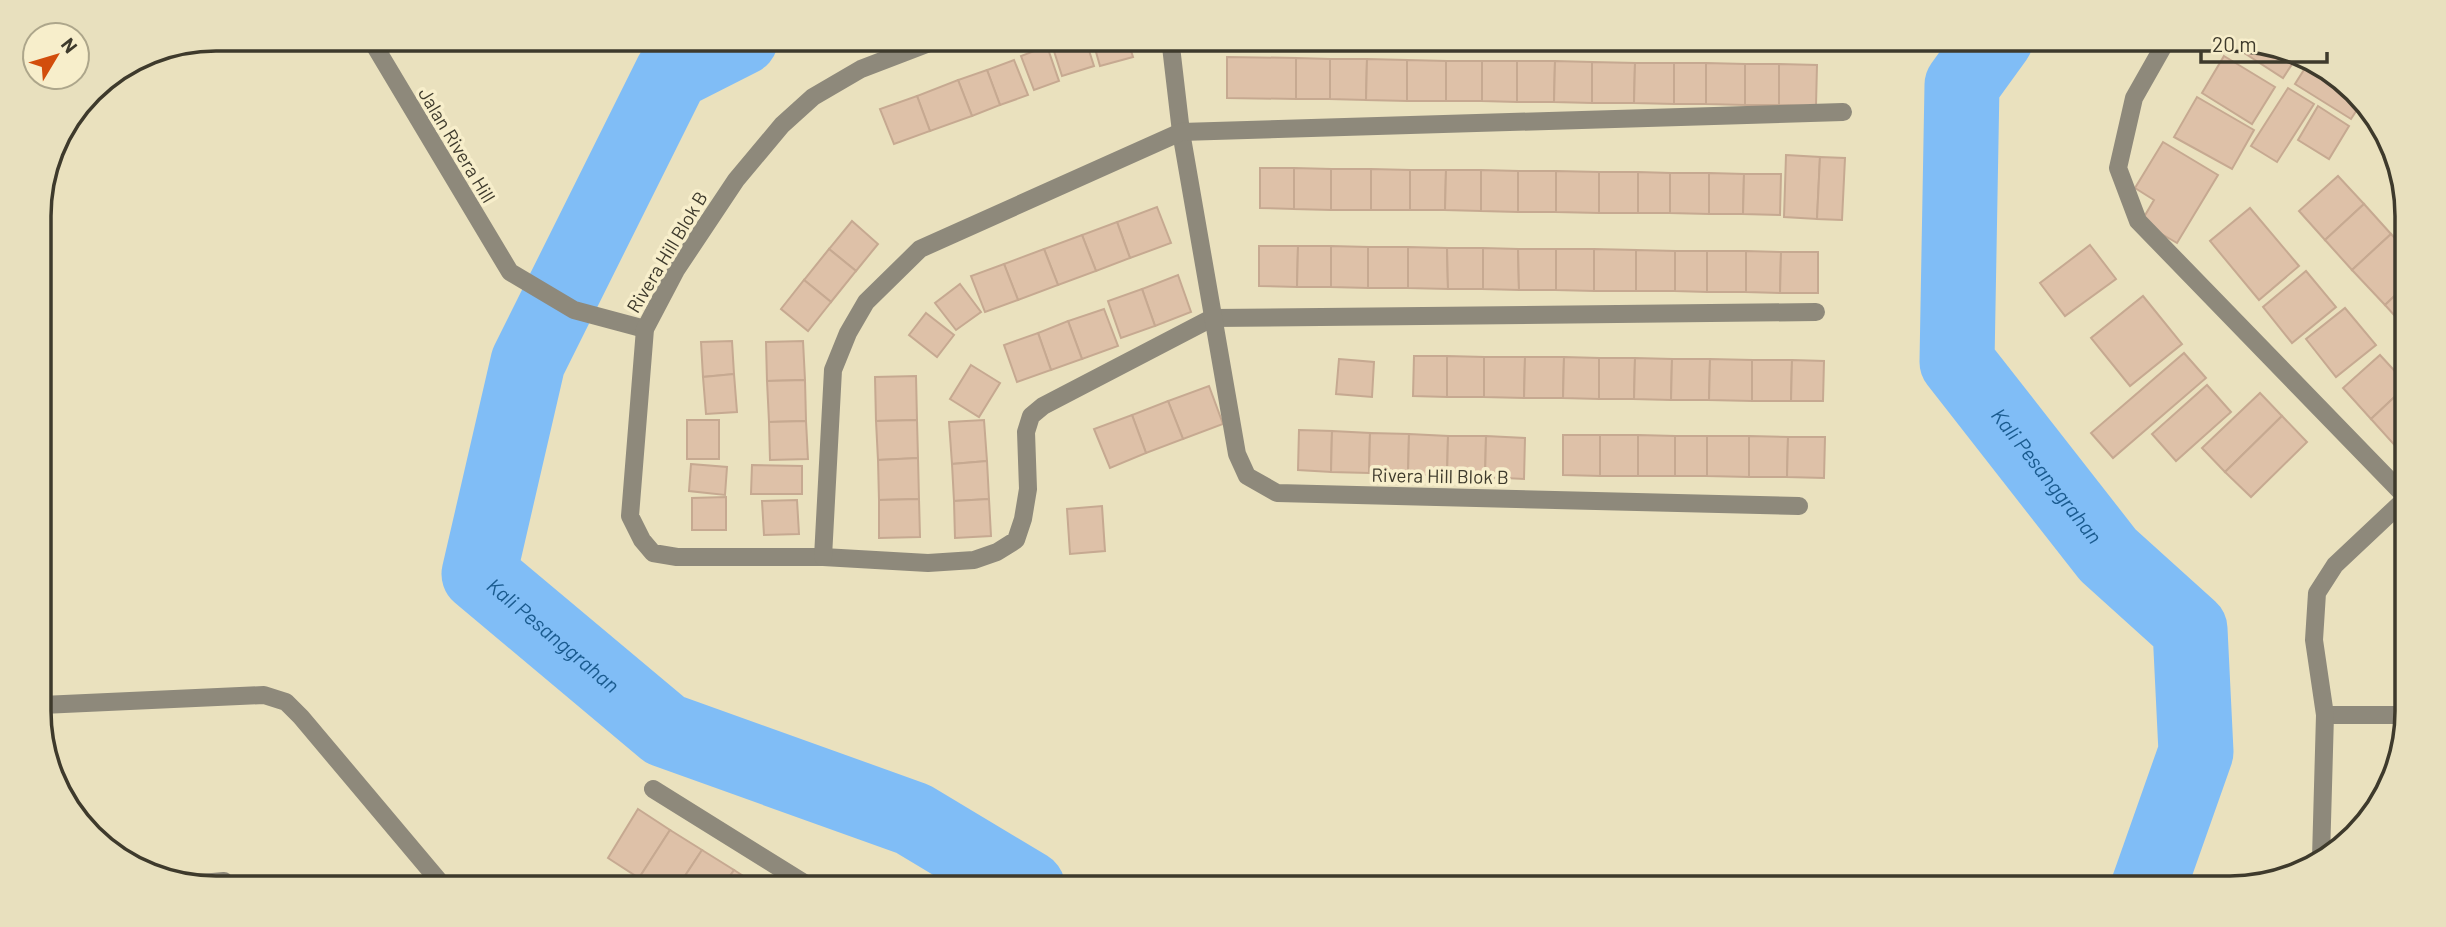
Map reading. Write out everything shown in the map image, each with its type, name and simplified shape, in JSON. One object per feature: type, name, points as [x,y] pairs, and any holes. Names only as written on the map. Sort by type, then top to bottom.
[{"type":"street","name":"Jalan Rivera Hill","points":[[378,51],[510,272],[574,310],[645,329]]},
{"type":"street","name":"Rivera Hill Blok B","points":[[908,51],[861,69],[813,97],[782,125],[736,180],[676,270],[645,329],[631,516],[642,540],[653,553],[677,557],[823,557],[928,563],[974,561],[997,552],[1016,540],[1023,519],[1028,489],[1026,432],[1031,416],[1043,406],[1212,318],[1816,312]]},
{"type":"street","name":"Rivera Hill Blok B","points":[[1172,51],[1181,132],[1212,318],[1237,454],[1247,476],[1277,493],[1799,506]]},
{"type":"street","points":[[2161,51],[2134,98],[2118,168],[2138,221],[2395,486]]},
{"type":"street","points":[[823,557],[833,370],[848,333],[866,302],[920,249],[1181,132],[1843,112]]},
{"type":"street","points":[[2321,848],[2325,715],[2314,640],[2317,593],[2335,565],[2395,509]]},
{"type":"street","points":[[51,705],[264,695],[286,702],[435,876]]},
{"type":"street","points":[[2325,715],[2395,715]]},
{"type":"street","points":[[653,789],[793,876]]},
{"type":"building","points":[[1034,51],[1049,51],[1059,81],[1034,90],[1021,56]]},
{"type":"building","points":[[1054,51],[1089,51],[1094,66],[1062,76]]},
{"type":"building","points":[[1096,51],[1131,51],[1133,57],[1100,66]]},
{"type":"building","points":[[2241,51],[2262,54],[2292,64],[2283,78]]},
{"type":"building","points":[[2224,56],[2275,87],[2252,124],[2202,93]]},
{"type":"building","points":[[1227,57],[1296,58],[1296,99],[1227,98]]},
{"type":"building","points":[[1296,58],[1330,59],[1330,99],[1296,99]]},
{"type":"building","points":[[1330,59],[1367,59],[1366,100],[1330,99]]},
{"type":"building","points":[[1367,59],[1407,60],[1407,101],[1366,100]]},
{"type":"building","points":[[1014,60],[1028,95],[1000,105],[987,70]]},
{"type":"building","points":[[1407,60],[1446,61],[1446,101],[1407,101]]},
{"type":"building","points":[[1446,61],[1482,61],[1482,101],[1446,101]]},
{"type":"building","points":[[1482,61],[1517,61],[1517,102],[1482,101]]},
{"type":"building","points":[[1517,61],[1555,61],[1554,102],[1517,102]]},
{"type":"building","points":[[1555,61],[1592,62],[1592,103],[1554,102]]},
{"type":"building","points":[[1592,62],[1635,63],[1634,103],[1592,103]]},
{"type":"building","points":[[1635,63],[1674,63],[1674,104],[1634,103]]},
{"type":"building","points":[[1674,63],[1706,63],[1706,104],[1674,104]]},
{"type":"building","points":[[1706,63],[1745,64],[1745,105],[1706,104]]},
{"type":"building","points":[[1745,64],[1779,64],[1779,105],[1745,105]]},
{"type":"building","points":[[1779,64],[1817,65],[1816,106],[1779,105]]},
{"type":"building","points":[[2305,69],[2339,92],[2357,110],[2351,119],[2295,84]]},
{"type":"building","points":[[987,70],[1000,105],[972,116],[958,80]]},
{"type":"building","points":[[958,80],[972,116],[930,131],[917,96]]},
{"type":"building","points":[[2288,88],[2314,104],[2277,162],[2251,146]]},
{"type":"building","points":[[917,96],[930,131],[894,144],[880,109]]},
{"type":"building","points":[[2197,97],[2254,130],[2232,169],[2174,137]]},
{"type":"building","points":[[2318,106],[2349,126],[2329,159],[2298,140]]},
{"type":"building","points":[[2163,142],[2218,175],[2177,243],[2141,222],[2154,200],[2135,188]]},
{"type":"building","points":[[1786,155],[1820,157],[1817,219],[1784,217]]},
{"type":"building","points":[[1820,157],[1845,158],[1842,220],[1817,219]]},
{"type":"building","points":[[1260,168],[1294,168],[1294,209],[1260,208]]},
{"type":"building","points":[[1294,168],[1331,169],[1331,210],[1294,209]]},
{"type":"building","points":[[1331,169],[1371,169],[1371,210],[1331,210]]},
{"type":"building","points":[[1371,169],[1410,170],[1410,210],[1371,210]]},
{"type":"building","points":[[1410,170],[1446,170],[1445,210],[1410,210]]},
{"type":"building","points":[[1446,170],[1481,170],[1481,211],[1445,210]]},
{"type":"building","points":[[1481,170],[1518,171],[1518,212],[1481,211]]},
{"type":"building","points":[[1518,171],[1556,171],[1556,212],[1518,212]]},
{"type":"building","points":[[1556,171],[1599,172],[1599,213],[1556,212]]},
{"type":"building","points":[[1599,172],[1638,172],[1638,213],[1599,213]]},
{"type":"building","points":[[1638,172],[1670,173],[1670,213],[1638,213]]},
{"type":"building","points":[[1670,173],[1709,173],[1709,214],[1670,213]]},
{"type":"building","points":[[1709,173],[1744,174],[1743,214],[1709,214]]},
{"type":"building","points":[[1744,174],[1781,174],[1780,215],[1743,214]]},
{"type":"building","points":[[2338,176],[2364,204],[2325,240],[2299,211]]},
{"type":"building","points":[[2364,204],[2391,234],[2352,270],[2325,240]]},
{"type":"building","points":[[1157,207],[1171,243],[1130,258],[1117,222]]},
{"type":"building","points":[[2250,208],[2299,266],[2259,300],[2210,241]]},
{"type":"building","points":[[852,221],[878,244],[856,271],[829,249]]},
{"type":"building","points":[[1117,222],[1130,258],[1096,271],[1082,235]]},
{"type":"building","points":[[2391,234],[2395,238],[2395,296],[2385,305],[2352,270]]},
{"type":"building","points":[[1082,235],[1096,271],[1058,285],[1044,249]]},
{"type":"building","points":[[2090,245],[2116,279],[2065,316],[2040,283]]},
{"type":"building","points":[[1259,246],[1298,246],[1297,287],[1259,286]]},
{"type":"building","points":[[1298,246],[1331,246],[1331,287],[1297,287]]},
{"type":"building","points":[[1331,246],[1368,247],[1368,288],[1331,287]]},
{"type":"building","points":[[1368,247],[1408,247],[1408,288],[1368,288]]},
{"type":"building","points":[[1408,247],[1447,248],[1448,289],[1408,288]]},
{"type":"building","points":[[1447,248],[1483,248],[1483,289],[1448,289]]},
{"type":"building","points":[[1483,248],[1518,249],[1519,290],[1483,289]]},
{"type":"building","points":[[829,249],[856,271],[831,302],[804,280]]},
{"type":"building","points":[[1044,249],[1058,285],[1018,300],[1004,264]]},
{"type":"building","points":[[1518,249],[1556,249],[1556,290],[1519,290]]},
{"type":"building","points":[[1556,249],[1594,249],[1594,291],[1556,290]]},
{"type":"building","points":[[1594,249],[1636,250],[1636,291],[1594,291]]},
{"type":"building","points":[[1636,250],[1675,251],[1675,291],[1636,291]]},
{"type":"building","points":[[1675,251],[1707,251],[1707,292],[1675,291]]},
{"type":"building","points":[[1707,251],[1746,251],[1746,292],[1707,292]]},
{"type":"building","points":[[1746,251],[1781,252],[1780,293],[1746,292]]},
{"type":"building","points":[[1781,252],[1818,252],[1818,293],[1780,293]]},
{"type":"building","points":[[1004,264],[1018,300],[985,312],[971,276]]},
{"type":"building","points":[[2306,271],[2336,307],[2292,343],[2263,307]]},
{"type":"building","points":[[1178,275],[1191,312],[1155,326],[1142,289]]},
{"type":"building","points":[[804,280],[831,302],[808,331],[781,309]]},
{"type":"building","points":[[960,284],[981,312],[956,330],[935,303]]},
{"type":"building","points":[[1142,289],[1155,326],[1121,338],[1108,301]]},
{"type":"building","points":[[2143,296],[2182,344],[2130,386],[2091,338]]},
{"type":"building","points":[[2395,296],[2395,316],[2385,305]]},
{"type":"building","points":[[2345,308],[2376,345],[2336,377],[2306,339]]},
{"type":"building","points":[[1104,309],[1118,346],[1082,359],[1068,321]]},
{"type":"building","points":[[926,313],[954,335],[937,357],[909,335]]},
{"type":"building","points":[[1068,321],[1082,359],[1051,370],[1038,333]]},
{"type":"building","points":[[1038,333],[1051,370],[1017,382],[1004,345]]},
{"type":"building","points":[[732,341],[734,374],[703,377],[701,342]]},
{"type":"building","points":[[803,341],[805,380],[767,381],[766,342]]},
{"type":"building","points":[[2184,353],[2206,378],[2113,458],[2091,433]]},
{"type":"building","points":[[2380,355],[2395,371],[2395,396],[2371,419],[2343,388]]},
{"type":"building","points":[[1414,356],[1447,356],[1447,397],[1413,396]]},
{"type":"building","points":[[1447,356],[1484,357],[1484,397],[1447,397]]},
{"type":"building","points":[[1484,357],[1525,357],[1524,398],[1484,397]]},
{"type":"building","points":[[1525,357],[1564,357],[1563,398],[1524,398]]},
{"type":"building","points":[[1564,357],[1599,358],[1599,399],[1563,398]]},
{"type":"building","points":[[1599,358],[1635,358],[1634,399],[1599,399]]},
{"type":"building","points":[[1635,358],[1672,359],[1671,400],[1634,399]]},
{"type":"building","points":[[1339,359],[1374,362],[1372,397],[1336,394]]},
{"type":"building","points":[[1672,359],[1710,359],[1709,400],[1671,400]]},
{"type":"building","points":[[1710,359],[1752,360],[1752,401],[1709,400]]},
{"type":"building","points":[[1752,360],[1792,360],[1791,401],[1752,401]]},
{"type":"building","points":[[1792,360],[1824,361],[1823,401],[1791,401]]},
{"type":"building","points":[[971,365],[1000,383],[979,417],[950,399]]},
{"type":"building","points":[[734,374],[737,412],[706,414],[703,377]]},
{"type":"building","points":[[916,376],[917,420],[876,421],[875,377]]},
{"type":"building","points":[[805,380],[806,421],[769,422],[767,381]]},
{"type":"building","points":[[2207,385],[2231,412],[2176,461],[2152,434]]},
{"type":"building","points":[[1209,386],[1223,424],[1183,439],[1168,401]]},
{"type":"building","points":[[2260,393],[2282,416],[2225,472],[2202,448]]},
{"type":"building","points":[[2395,396],[2395,446],[2371,419]]},
{"type":"building","points":[[1168,401],[1183,439],[1146,453],[1132,415]]},
{"type":"building","points":[[1132,415],[1146,453],[1110,468],[1094,429]]},
{"type":"building","points":[[2282,416],[2307,442],[2251,497],[2225,472]]},
{"type":"building","points":[[687,420],[719,420],[719,459],[687,459]]},
{"type":"building","points":[[917,420],[918,458],[878,460],[876,421]]},
{"type":"building","points":[[984,420],[987,461],[952,464],[949,422]]},
{"type":"building","points":[[806,421],[808,459],[770,460],[769,422]]},
{"type":"building","points":[[1299,430],[1332,431],[1331,472],[1298,470]]},
{"type":"building","points":[[1332,431],[1370,433],[1369,473],[1331,472]]},
{"type":"building","points":[[1370,433],[1409,434],[1408,474],[1369,473]]},
{"type":"building","points":[[1409,434],[1448,436],[1447,476],[1408,474]]},
{"type":"building","points":[[1563,435],[1600,435],[1600,476],[1563,475]]},
{"type":"building","points":[[1600,435],[1638,435],[1638,476],[1600,476]]},
{"type":"building","points":[[1638,435],[1675,436],[1675,476],[1638,476]]},
{"type":"building","points":[[1448,436],[1486,436],[1485,477],[1447,476]]},
{"type":"building","points":[[1486,436],[1525,438],[1524,479],[1485,477]]},
{"type":"building","points":[[1675,436],[1707,436],[1707,476],[1675,476]]},
{"type":"building","points":[[1707,436],[1749,436],[1749,477],[1707,476]]},
{"type":"building","points":[[1749,436],[1788,437],[1787,477],[1749,477]]},
{"type":"building","points":[[1788,437],[1825,437],[1824,478],[1787,477]]},
{"type":"building","points":[[918,458],[919,499],[879,500],[878,460]]},
{"type":"building","points":[[987,461],[989,499],[954,501],[952,464]]},
{"type":"building","points":[[691,464],[727,467],[725,495],[689,491]]},
{"type":"building","points":[[752,465],[802,466],[802,494],[751,494]]},
{"type":"building","points":[[726,497],[726,530],[692,530],[692,498]]},
{"type":"building","points":[[919,499],[920,537],[879,538],[879,500]]},
{"type":"building","points":[[989,499],[991,536],[955,538],[954,501]]},
{"type":"building","points":[[797,500],[799,534],[764,535],[762,501]]},
{"type":"building","points":[[1102,506],[1105,551],[1070,554],[1067,509]]},
{"type":"building","points":[[638,809],[670,830],[640,876],[636,876],[608,858]]},
{"type":"building","points":[[670,830],[702,850],[685,876],[640,876]]},
{"type":"building","points":[[702,850],[734,870],[730,876],[685,876]]},
{"type":"building","points":[[734,870],[743,876],[730,876]]},
{"type":"waterway","name":"Kali Pesanggrahan","points":[[715,51],[672,73],[528,362],[479,574],[665,730],[913,819],[1008,876]]},
{"type":"waterway","name":"Kali Pesanggrahan","points":[[1987,51],[1962,85],[1957,362],[2108,555],[2190,629],[2196,752],[2152,876]]}]
